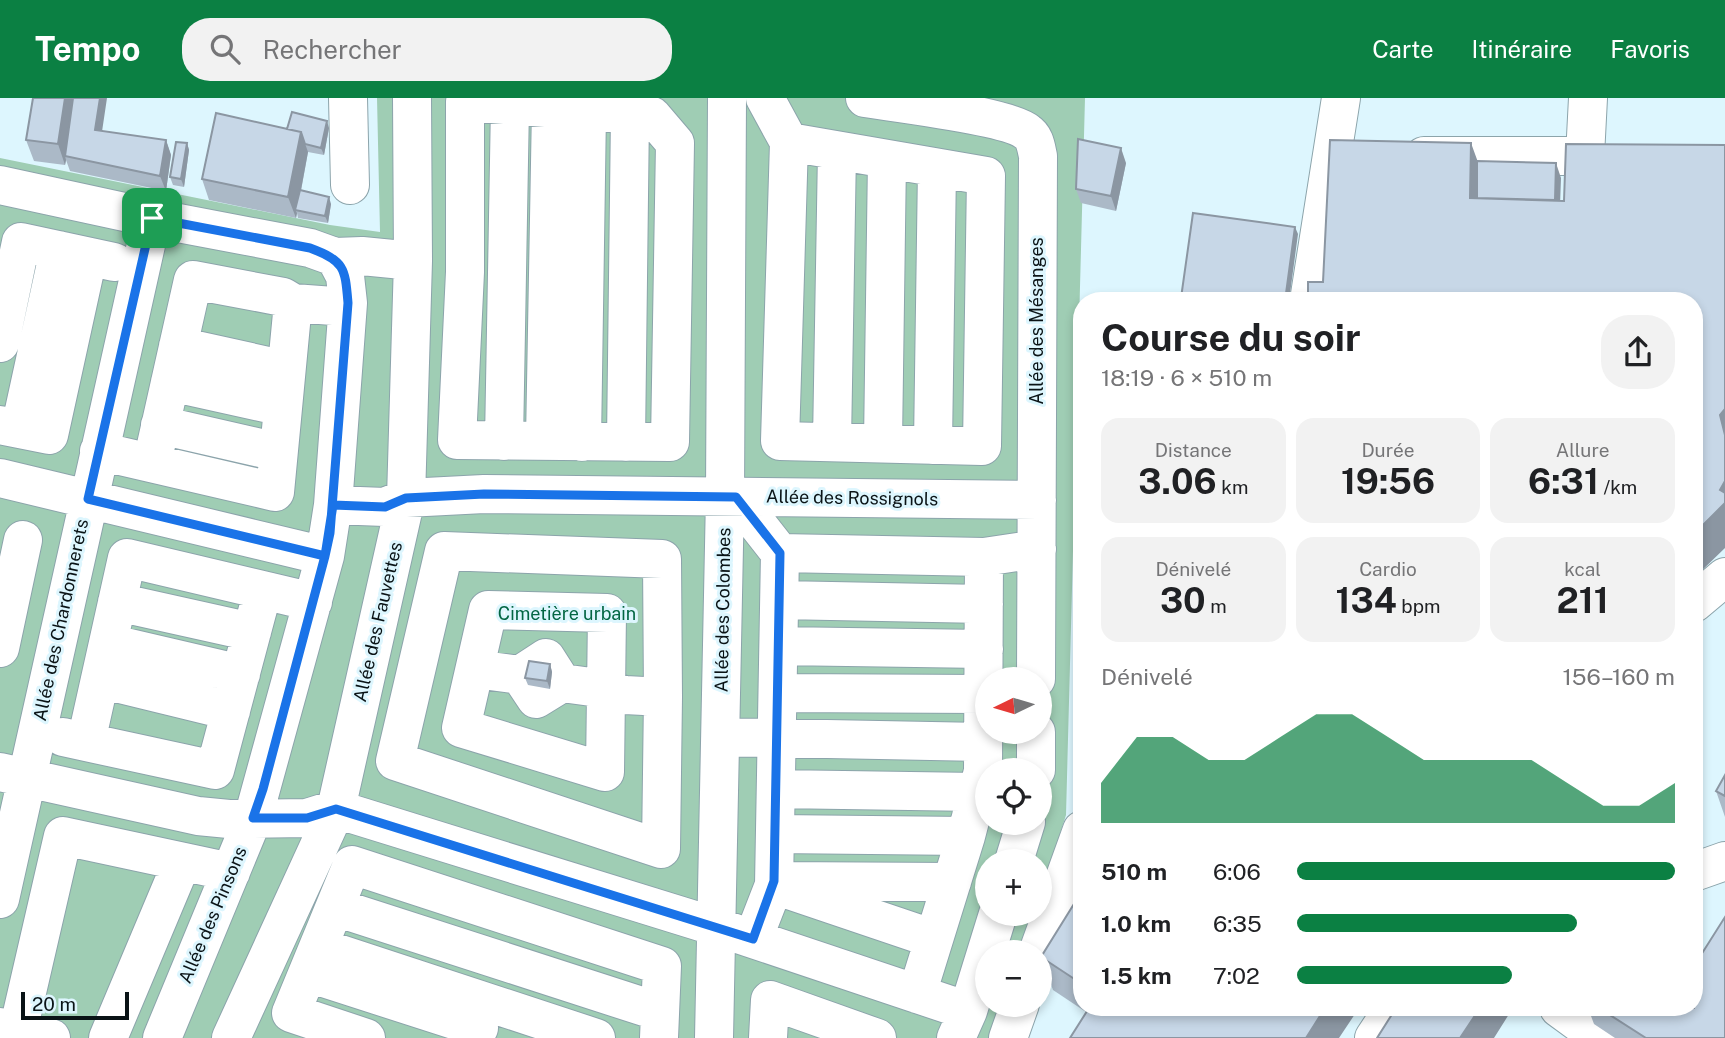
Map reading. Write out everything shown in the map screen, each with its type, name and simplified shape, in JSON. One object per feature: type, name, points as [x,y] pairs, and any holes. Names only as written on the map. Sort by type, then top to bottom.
[{"type":"street","points":[[348,98],[350,185]]},
{"type":"street","name":"Allée des Fauvettes","points":[[231,1038],[336,809],[406,498],[413,261],[412,98]]},
{"type":"street","name":"Allée des Colombes","points":[[714,1038],[730,497],[726,274],[727,98]]},
{"type":"street","points":[[765,98],[789,142],[780,441],[933,445],[937,168],[789,142]]},
{"type":"street","name":"Allée des Mésanges","points":[[865,98],[1007,122],[1029,132],[1035,143],[1038,156],[1036,667]]},
{"type":"street","points":[[1310,292],[1340,98]]},
{"type":"street","points":[[1332,156],[1600,155],[1588,98]]},
{"type":"street","points":[[464,102],[510,105],[652,116],[675,143],[670,442],[457,440],[465,272],[464,102]]},
{"type":"street","points":[[504,441],[510,105]]},
{"type":"street","points":[[564,441],[569,110]]},
{"type":"street","points":[[625,442],[630,114]]},
{"type":"street","points":[[832,442],[837,151]]},
{"type":"street","points":[[883,443],[887,159]]},
{"type":"street","points":[[0,186],[310,248],[335,257],[362,256],[413,261]]},
{"type":"street","name":"Allée des Chardonnerets","points":[[0,899],[13,775],[37,732],[152,218]]},
{"type":"street","points":[[0,343],[21,243],[141,268]]},
{"type":"street","points":[[10,427],[74,253]]},
{"type":"street","name":"Allée des Pinsons","points":[[162,1038],[253,818],[325,556],[333,505],[347,307],[345,276],[335,257]]},
{"type":"street","points":[[465,272],[726,274]]},
{"type":"street","points":[[152,463],[188,303],[292,313],[347,307]]},
{"type":"street","points":[[99,451],[275,492],[292,313]]},
{"type":"street","points":[[174,364],[285,389]]},
{"type":"street","points":[[160,425],[278,452]]},
{"type":"street","points":[[0,478],[325,556]]},
{"type":"street","name":"Allée des Rossignols","points":[[333,505],[385,507],[406,498],[484,494],[1037,500]]},
{"type":"street","points":[[443,551],[662,559],[661,849],[395,761],[443,551],[448,495]]},
{"type":"street","points":[[730,497],[780,553],[774,883],[753,939]]},
{"type":"street","points":[[4,607],[12,537],[76,553]]},
{"type":"street","points":[[780,553],[984,557],[1037,549]]},
{"type":"street","points":[[984,557],[984,667]]},
{"type":"street","points":[[89,730],[127,558],[313,602]]},
{"type":"street","points":[[1703,595],[1725,577]]},
{"type":"street","points":[[226,729],[263,590]]},
{"type":"street","points":[[780,600],[984,604]]},
{"type":"street","points":[[117,602],[252,632]]},
{"type":"street","points":[[488,610],[607,613],[605,772],[461,728],[475,669],[488,610]]},
{"type":"street","points":[[779,646],[984,649]]},
{"type":"street","points":[[104,661],[240,674]]},
{"type":"street","points":[[104,661],[226,729]]},
{"type":"street","points":[[475,669],[539,686],[606,689],[625,695],[663,697]]},
{"type":"street","points":[[529,749],[539,686]]},
{"type":"street","points":[[778,693],[975,694]]},
{"type":"street","points":[[37,732],[226,729]]},
{"type":"street","points":[[721,737],[975,742]]},
{"type":"street","points":[[13,775],[198,816],[307,818],[336,809],[717,927],[917,994],[962,1025],[994,926]]},
{"type":"street","points":[[776,789],[975,792]]},
{"type":"street","points":[[917,994],[975,800]]},
{"type":"street","points":[[775,834],[966,836]]},
{"type":"street","points":[[23,1032],[63,836],[231,872]]},
{"type":"street","points":[[1042,940],[1073,855]]},
{"type":"street","points":[[1703,869],[1725,861]]},
{"type":"street","points":[[108,1038],[182,862]]},
{"type":"street","points":[[335,907],[498,960],[660,1025],[662,966],[352,865],[291,1013],[366,1038]]},
{"type":"street","points":[[486,1026],[498,960],[527,868]]},
{"type":"street","points":[[774,883],[952,882]]},
{"type":"street","points":[[774,883],[934,939]]},
{"type":"street","points":[[313,960],[486,1026],[596,1038]]},
{"type":"street","points":[[768,1038],[770,1000],[877,1038]]},
{"type":"street","points":[[1374,1038],[1389,1016]]},
{"type":"street","points":[[1570,1016],[1600,1038]]},
{"type":"street","points":[[1008,1038],[1015,1017]]},
{"type":"green space","name":"Cimetière urbain","points":[[377,98],[1085,98],[1080,292],[1073,292],[1073,551],[1066,815],[1052,859],[1052,849],[975,849],[975,926],[1030,926],[1025,940],[975,940],[975,1017],[1000,1017],[992,1038],[0,1038],[0,158],[330,225],[380,232]]},
{"type":"building","points":[[33,98],[65,98],[58,144],[26,140]]},
{"type":"building","points":[[73,98],[100,98],[95,130],[166,140],[160,176],[65,156]]},
{"type":"building","points":[[292,112],[327,121],[321,148],[305,144],[301,132],[287,129]]},
{"type":"building","points":[[216,113],[301,132],[288,197],[202,179]]},
{"type":"building","points":[[1078,139],[1121,148],[1111,196],[1076,189]]},
{"type":"building","points":[[1330,140],[1471,143],[1470,198],[1564,201],[1566,144],[1725,145],[1725,409],[1720,415],[1725,435],[1725,481],[1720,490],[1725,493],[1725,503],[1703,525],[1703,292],[1308,292],[1308,282],[1323,282]]},
{"type":"building","points":[[176,142],[187,143],[181,179],[170,177]]},
{"type":"building","points":[[1477,161],[1556,163],[1555,200],[1477,198]]},
{"type":"building","points":[[300,190],[329,197],[325,216],[295,210]]},
{"type":"building","points":[[1193,213],[1295,227],[1286,292],[1182,292]]},
{"type":"building","points":[[529,661],[550,664],[547,681],[525,678]]},
{"type":"building","points":[[1725,775],[1725,796],[1716,791]]},
{"type":"building","points":[[1073,905],[1073,978],[1052,964],[1052,940]]},
{"type":"building","points":[[1725,917],[1725,1038],[1646,1038],[1612,1016],[1703,1016],[1703,952]]},
{"type":"building","points":[[1084,1016],[1320,1016],[1306,1038],[1070,1038]]},
{"type":"building","points":[[1391,1016],[1475,1016],[1460,1038],[1377,1038]]},
{"type":"route","points":[[152,218],[88,499],[325,556],[330,533],[333,505],[385,507],[406,498],[484,494],[736,497],[780,553],[774,885],[753,939],[336,809],[307,818],[253,818],[263,789],[325,556],[330,533],[348,303],[345,276],[335,257],[310,248],[152,218]]}]
